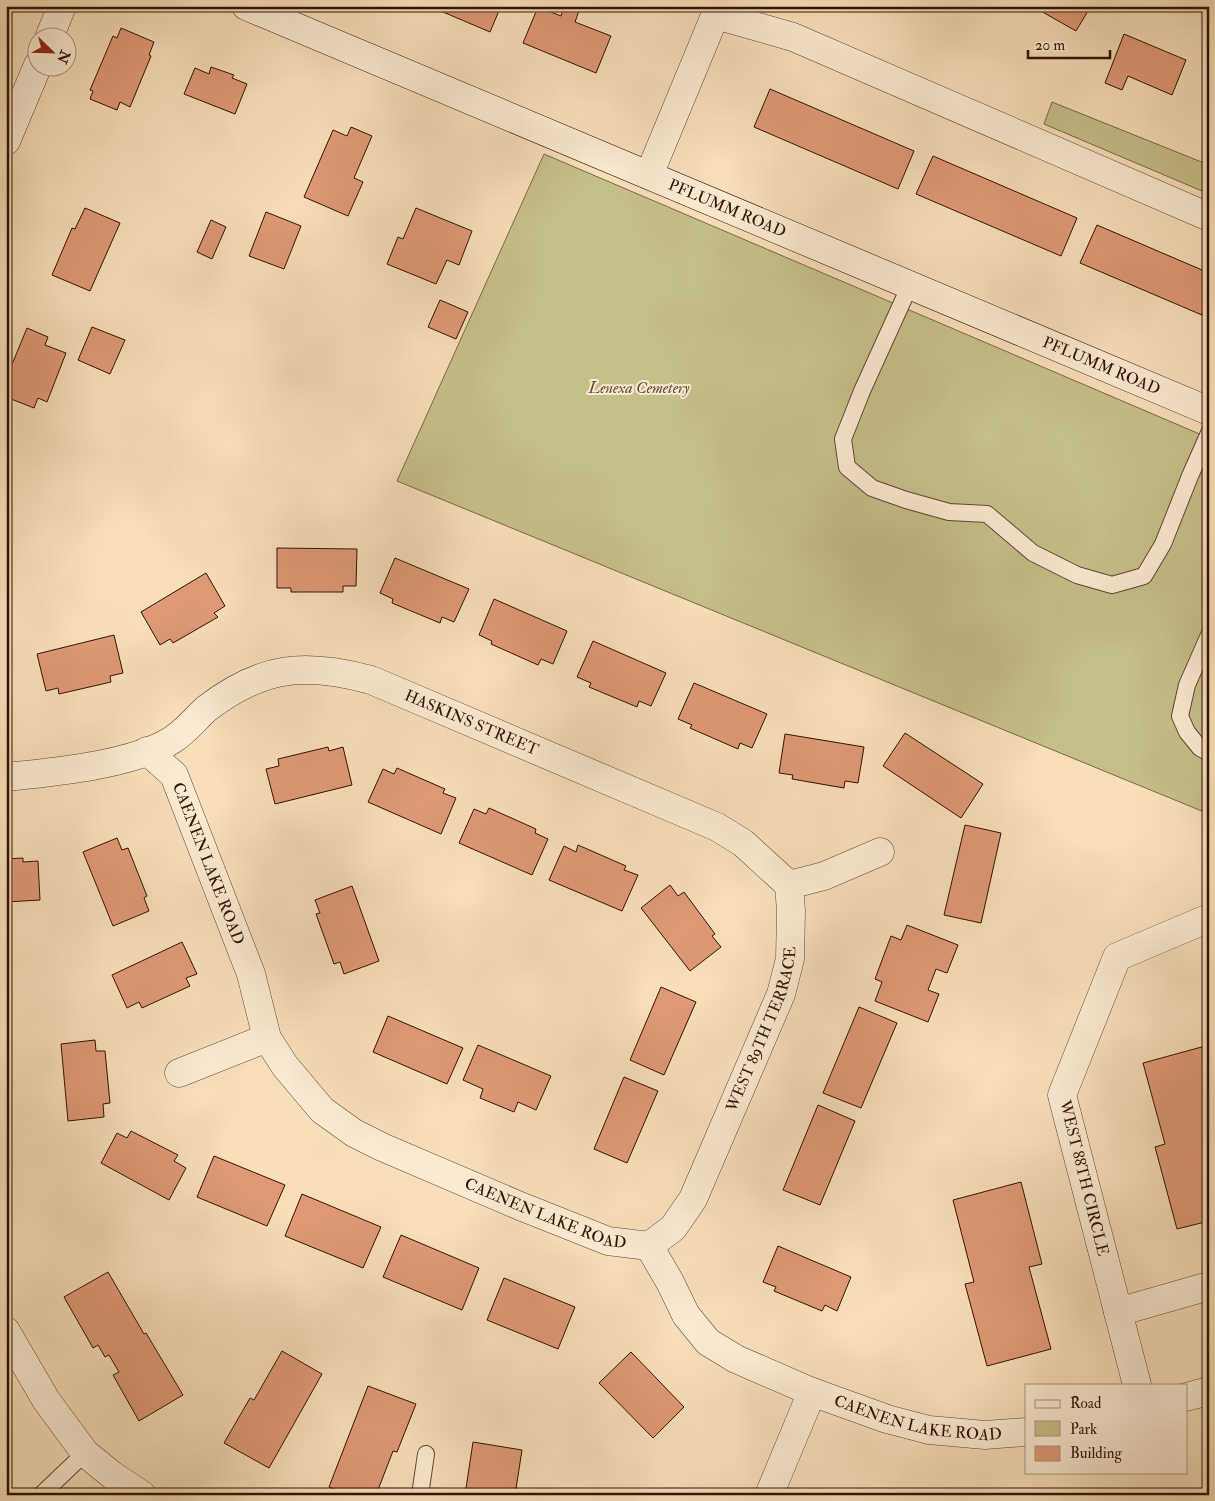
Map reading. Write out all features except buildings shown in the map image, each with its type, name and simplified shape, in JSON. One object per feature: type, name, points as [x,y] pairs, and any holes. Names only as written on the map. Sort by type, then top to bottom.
[{"type":"street","points":[[53,28],[62,6]]},
{"type":"street","name":"PFLUMM ROAD","points":[[246,6],[1209,411]]},
{"type":"street","points":[[649,175],[718,11],[793,37],[1209,217]]},
{"type":"street","points":[[6,141],[33,78]]},
{"type":"street","name":"HASKINS STREET","points":[[147,751],[173,740],[206,709],[240,687],[257,680],[275,673],[307,669],[340,672],[371,680],[717,827],[743,843],[789,885]]},
{"type":"street","points":[[6,778],[113,762],[147,751]]},
{"type":"street","name":"CAENEN LAKE ROAD","points":[[147,751],[174,776],[251,974],[267,1038],[285,1066],[322,1110],[354,1133],[382,1148],[520,1206],[608,1241],[650,1246],[686,1315],[708,1342],[736,1359],[812,1392],[887,1420],[929,1430],[985,1435],[1025,1432]]},
{"type":"street","points":[[789,885],[824,876],[880,852]]},
{"type":"street","name":"WEST 89TH TERRACE","points":[[650,1246],[673,1228],[693,1199],[781,994],[790,960],[791,911],[789,885]]},
{"type":"street","name":"WEST 88TH CIRCLE","points":[[1137,1384],[1062,1095],[1116,957],[1209,918]]},
{"type":"street","points":[[179,1073],[267,1038]]},
{"type":"street","points":[[1118,1312],[1209,1286]]},
{"type":"street","points":[[6,1331],[46,1400],[85,1453],[112,1475],[142,1495]]},
{"type":"street","points":[[1188,1396],[1209,1391]]},
{"type":"street","name":"CAENEN LAKE ROAD","points":[[769,1495],[812,1392]]},
{"type":"lane","points":[[910,285],[862,391],[843,439],[847,467],[872,488],[949,512],[987,514],[1033,553],[1077,575],[1112,585],[1144,576],[1164,544],[1209,433]]},
{"type":"lane","points":[[1209,635],[1188,685],[1180,716],[1187,732],[1200,748],[1209,753]]},
{"type":"lane","points":[[41,1495],[85,1453]]},
{"type":"lane","points":[[420,1495],[426,1454]]},
{"type":"green space","points":[[1052,102],[1209,165],[1209,194],[1044,124]]},
{"type":"green space","name":"Lenexa Cemetery","points":[[544,154],[1209,438],[1209,814],[397,481]]}]
